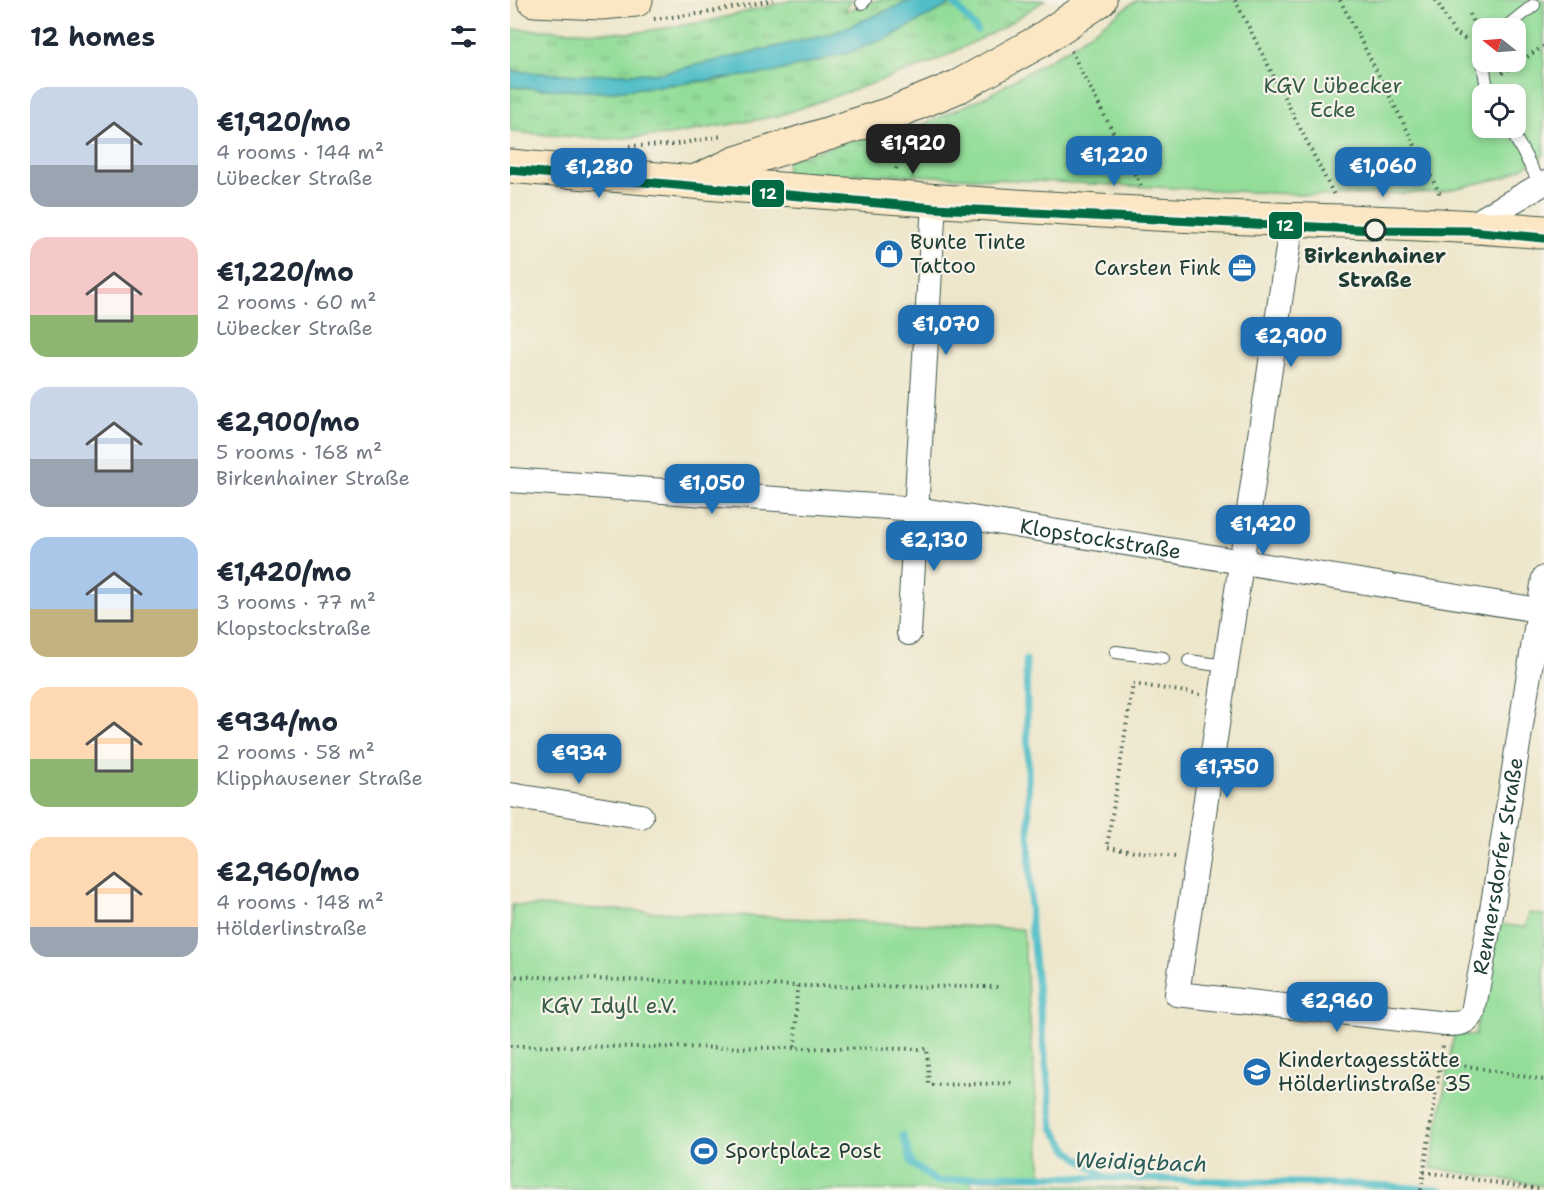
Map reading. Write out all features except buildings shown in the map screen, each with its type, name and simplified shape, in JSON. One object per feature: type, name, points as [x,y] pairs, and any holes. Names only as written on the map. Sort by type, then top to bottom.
[{"type":"street","points":[[534,0],[601,3],[636,0]]},
{"type":"street","points":[[693,183],[736,163],[893,113],[948,90],[1059,29],[1100,0]]},
{"type":"street","points":[[510,166],[934,202],[1292,221],[1472,225],[1544,232]]},
{"type":"street","points":[[1472,225],[1542,184]]},
{"type":"street","points":[[909,633],[934,202]]},
{"type":"street","points":[[1292,221],[1177,994],[1446,1024]]},
{"type":"street","name":"Klopstockstraße","points":[[510,480],[916,509],[1542,610]]},
{"type":"street","name":"Rennersdorfer Straße","points":[[1446,1024],[1459,1024],[1467,1021],[1473,1012],[1542,610],[1544,578]]},
{"type":"street","points":[[510,795],[641,816]]},
{"type":"lane","points":[[1518,18],[1534,5]]},
{"type":"lane","points":[[1484,72],[1486,83]]},
{"type":"lane","points":[[1516,138],[1542,184]]},
{"type":"lane","points":[[1116,652],[1163,658]]},
{"type":"lane","points":[[1189,661],[1226,666]]},
{"type":"path","points":[[1235,0],[1335,196],[1334,222]]},
{"type":"path","points":[[1340,0],[1439,192],[1435,225]]},
{"type":"path","points":[[1436,0],[1454,32],[1472,46]]},
{"type":"path","points":[[1059,29],[1141,185],[1140,213]]},
{"type":"path","points":[[1486,83],[1544,46]]},
{"type":"path","points":[[627,147],[671,145],[725,136]]},
{"type":"path","points":[[1197,860],[1107,847],[1133,684],[1221,698]]},
{"type":"path","points":[[510,976],[797,986],[1001,987]]},
{"type":"path","points":[[795,1047],[797,986]]},
{"type":"path","points":[[1421,1190],[1446,1024]]},
{"type":"path","points":[[510,1046],[927,1049],[929,1085],[1014,1083]]},
{"type":"path","points":[[1441,1061],[1544,1080]]},
{"type":"path","points":[[1424,1172],[1538,1190]]},
{"type":"green space","points":[[792,0],[852,0],[844,12],[877,0],[912,0],[831,34],[662,73],[576,75],[510,71],[510,29],[633,33],[710,21]]},
{"type":"green space","points":[[956,0],[1045,0],[1002,28],[931,63],[778,116],[669,135],[607,139],[510,132],[510,87],[605,92],[725,79]]},
{"type":"green space","name":"KGV Lübecker Ecke","points":[[1137,0],[1544,0],[1544,155],[1506,177],[1439,192],[1335,196],[916,175],[914,129],[989,95],[1069,48]]},
{"type":"green space","points":[[911,122],[914,129],[916,175],[786,174],[787,160]]},
{"type":"green space","name":"KGV Idyll e.V.","points":[[512,905],[1023,929],[1042,1178],[971,1180],[972,1190],[510,1190]]},
{"type":"green space","points":[[1529,913],[1544,915],[1544,1186],[1431,1168],[1454,1033],[1475,1036],[1495,924],[1526,927]]},
{"type":"green space","points":[[1000,1183],[1179,1190],[972,1190],[972,1187]]},
{"type":"water","points":[[912,0],[958,0],[888,38],[844,54],[771,73],[605,92],[510,87],[510,71],[576,75],[662,73],[831,34]]},
{"type":"waterway","points":[[951,0],[977,30]]},
{"type":"waterway","points":[[1026,660],[1031,929],[1053,1128],[1069,1151],[1105,1177]]},
{"type":"waterway","name":"Weidigtbach","points":[[903,1135],[912,1164],[937,1182],[998,1175],[1375,1185],[1441,1190]]},
{"type":"tram line","name":"12","points":[[510,170],[934,208],[1375,230],[1470,231],[1544,238]]},
{"type":"place","name":"Birkenhainer Straße","points":[[1375,230]]},
{"type":"place","name":"Bunte Tinte Tattoo","points":[[889,254]]},
{"type":"place","name":"Carsten Fink","points":[[1242,268]]},
{"type":"place","name":"Kindertagesstätte Hölderlinstraße 35","points":[[1257,1072]]},
{"type":"place","name":"Sportplatz Post","points":[[704,1151]]}]
